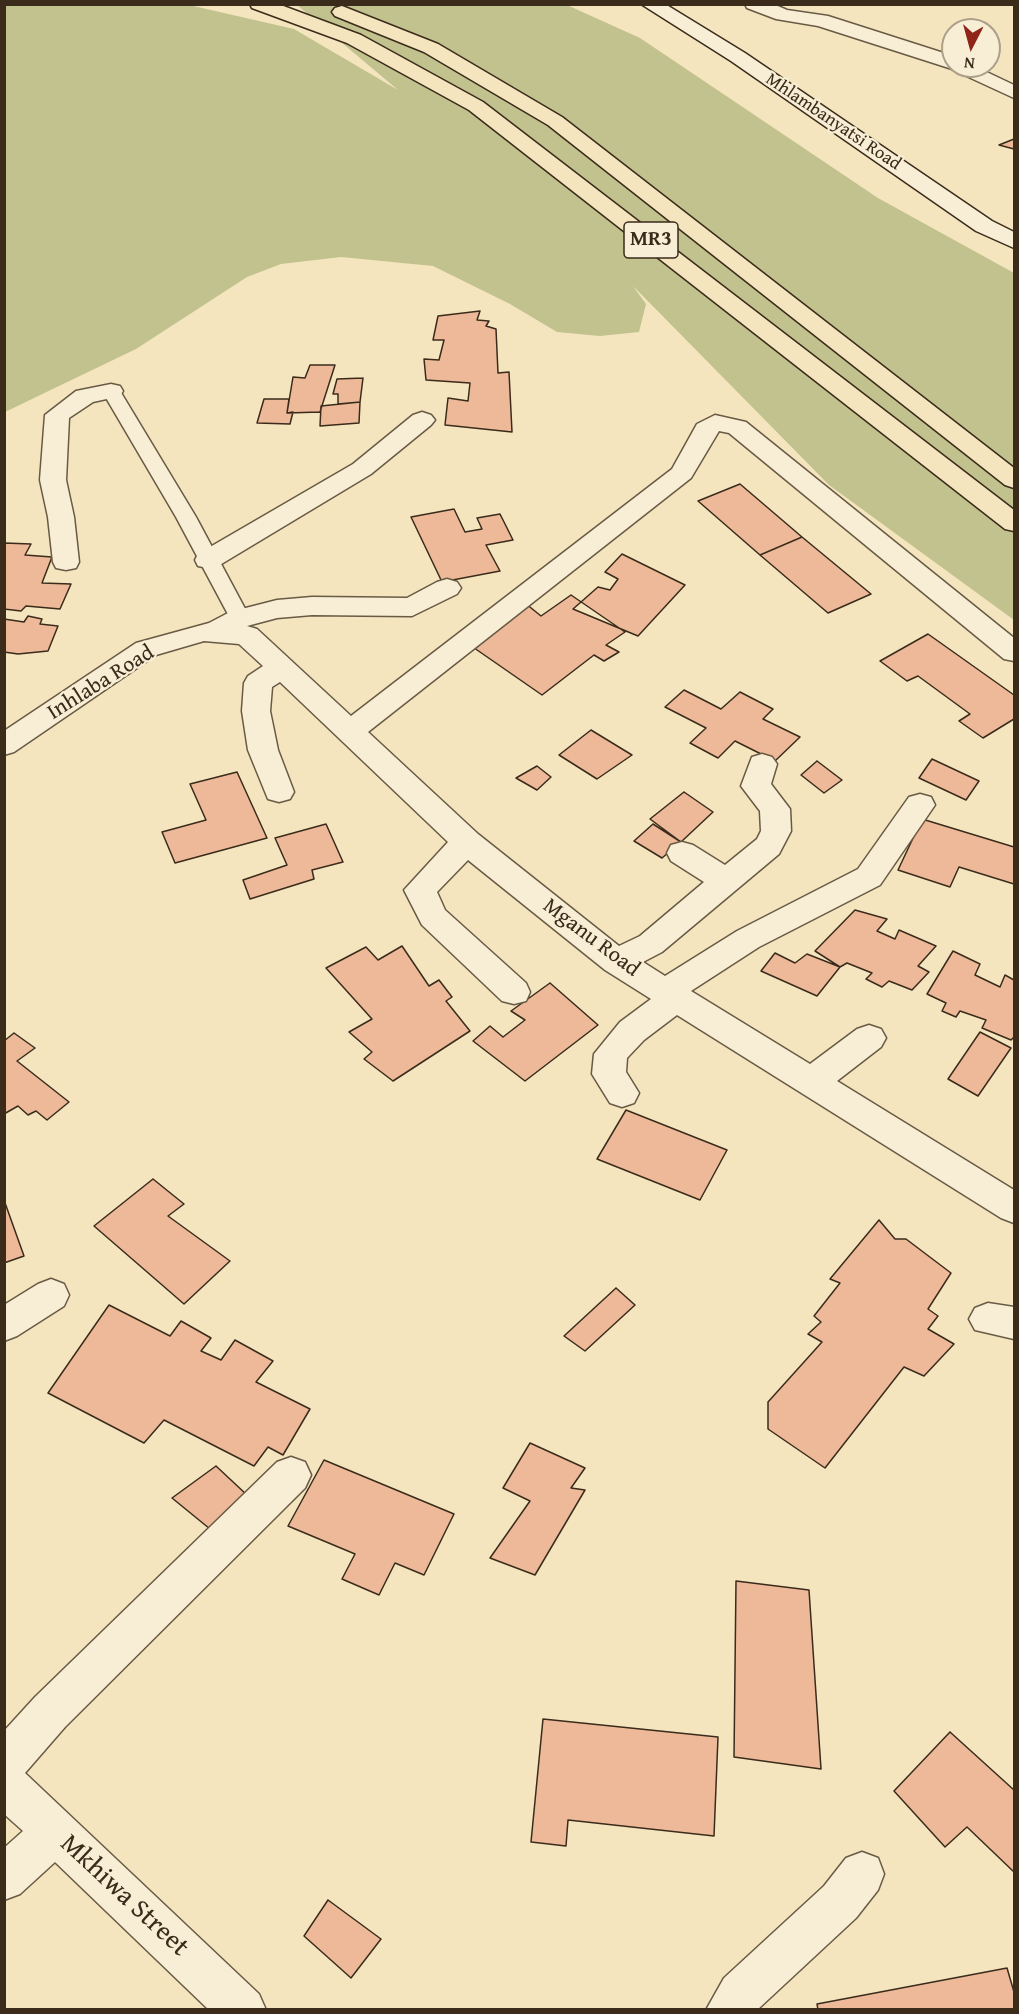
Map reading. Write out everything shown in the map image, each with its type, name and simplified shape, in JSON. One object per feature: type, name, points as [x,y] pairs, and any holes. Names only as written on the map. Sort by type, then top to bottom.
[{"type":"highway","name":"MR3","points":[[259,4],[354,39],[476,106],[1014,523]]},
{"type":"highway","name":"MR3","points":[[324,4],[431,48],[555,121],[1014,480]]},
{"type":"street","name":"Mhlambanyatsi Road","points":[[651,4],[757,69],[984,226],[1014,242]]},
{"type":"street","points":[[754,4],[783,15],[817,12],[941,58]]},
{"type":"street","points":[[984,78],[1014,92]]},
{"type":"street","points":[[66,562],[62,518],[53,480],[57,415],[85,396],[111,391]]},
{"type":"street","points":[[208,560],[362,469],[422,420]]},
{"type":"street","points":[[349,732],[682,473],[706,429],[716,423],[737,427],[1014,652]]},
{"type":"street","name":"Inhlaba Road","points":[[4,745],[146,650],[277,609],[312,606],[412,607],[447,588]]},
{"type":"street","name":"Mganu Road","points":[[219,628],[247,635],[467,842],[616,961],[1014,1208]]},
{"type":"street","points":[[279,792],[263,750],[256,711],[258,683],[283,667]]},
{"type":"street","points":[[616,961],[651,944],[768,846],[776,831],[775,809],[756,786],[762,764]]},
{"type":"street","points":[[622,1093],[609,1074],[611,1054],[640,1024],[671,996],[748,939],[869,877],[920,805]]},
{"type":"street","points":[[467,842],[420,890],[432,917],[514,992]]},
{"type":"street","points":[[682,853],[727,881]]},
{"type":"street","points":[[812,1083],[835,1062],[869,1038]]},
{"type":"street","points":[[4,1325],[51,1295]]},
{"type":"street","points":[[4,1764],[50,1712],[291,1475]]},
{"type":"street","name":"Mkhiwa Street","points":[[4,1783],[243,2010]]},
{"type":"street","points":[[4,1878],[56,1832]]},
{"type":"street","points":[[729,2010],[740,1994],[840,1902],[862,1874]]},
{"type":"lane","points":[[111,391],[186,517],[208,560],[219,628]]},
{"type":"green space","points":[[5,5],[189,5],[294,29],[398,90],[297,5],[567,5],[640,38],[878,198],[1014,273],[1014,620],[829,485],[633,286],[646,304],[639,332],[600,336],[557,332],[510,304],[433,266],[341,257],[281,264],[247,277],[136,349],[5,412]]},
{"type":"building","points":[[1014,139],[1014,149],[999,145]]},
{"type":"building","points":[[480,311],[477,320],[489,321],[486,326],[496,329],[498,373],[509,372],[512,432],[445,425],[448,398],[468,401],[470,383],[426,380],[424,359],[439,360],[444,340],[433,340],[438,316]]},
{"type":"building","points":[[310,365],[335,365],[320,412],[287,413],[293,377],[305,378]]},
{"type":"building","points":[[363,378],[360,402],[338,404],[338,394],[333,394],[337,379]]},
{"type":"building","points":[[264,399],[289,399],[287,413],[293,412],[290,424],[257,423]]},
{"type":"building","points":[[360,402],[359,423],[320,426],[321,406]]},
{"type":"building","points":[[740,484],[802,537],[760,555],[698,501]]},
{"type":"building","points":[[454,509],[465,532],[482,529],[477,518],[500,514],[513,540],[486,545],[500,571],[442,582],[411,517]]},
{"type":"building","points":[[802,537],[871,594],[828,613],[760,555]]},
{"type":"building","points":[[4,543],[31,544],[25,555],[52,557],[42,583],[71,584],[60,609],[26,606],[21,611],[4,609]]},
{"type":"building","points":[[622,554],[685,585],[638,636],[573,609],[598,587],[610,590],[618,579],[605,572]]},
{"type":"building","points":[[571,595],[625,632],[606,645],[619,652],[604,661],[594,655],[542,695],[467,643],[525,603],[541,616]]},
{"type":"building","points":[[28,616],[42,619],[40,624],[58,626],[48,651],[18,654],[4,652],[4,619],[24,622]]},
{"type":"building","points":[[928,634],[1014,695],[1014,719],[983,738],[959,721],[970,714],[918,676],[907,681],[880,661]]},
{"type":"building","points":[[684,690],[721,709],[740,692],[773,709],[763,719],[800,737],[775,761],[735,741],[718,758],[690,743],[706,728],[665,707]]},
{"type":"building","points":[[591,730],[632,755],[597,779],[559,755]]},
{"type":"building","points":[[932,759],[979,781],[966,800],[919,778]]},
{"type":"building","points":[[817,761],[842,780],[824,793],[801,775]]},
{"type":"building","points":[[537,766],[551,777],[537,790],[516,778]]},
{"type":"building","points":[[237,772],[267,838],[175,863],[162,832],[206,820],[190,784]]},
{"type":"building","points":[[684,792],[713,812],[681,842],[650,819]]},
{"type":"building","points":[[922,819],[1014,847],[1014,884],[959,867],[950,887],[898,870]]},
{"type":"building","points":[[326,824],[343,862],[312,870],[314,879],[250,899],[243,880],[287,865],[275,838]]},
{"type":"building","points":[[653,824],[681,842],[662,858],[634,841]]},
{"type":"building","points":[[855,910],[887,919],[877,931],[895,939],[899,930],[936,946],[918,966],[929,972],[912,990],[889,981],[882,987],[866,979],[872,973],[847,963],[840,967],[815,951]]},
{"type":"building","points":[[402,946],[429,986],[439,980],[452,997],[446,1001],[470,1031],[393,1081],[364,1059],[372,1052],[349,1032],[372,1019],[326,968],[366,947],[378,960]]},
{"type":"building","points":[[953,951],[980,964],[975,975],[1000,987],[1005,975],[1014,980],[1014,1037],[1011,1040],[982,1028],[986,1020],[960,1011],[956,1017],[942,1011],[946,1003],[927,994]]},
{"type":"building","points":[[775,953],[795,963],[807,954],[840,967],[817,996],[761,971]]},
{"type":"building","points":[[550,983],[598,1025],[525,1081],[473,1041],[490,1026],[503,1037],[525,1020],[511,1011]]},
{"type":"building","points":[[980,1032],[1011,1048],[978,1096],[948,1079]]},
{"type":"building","points":[[14,1033],[35,1048],[17,1061],[69,1102],[47,1120],[36,1111],[28,1115],[18,1106],[4,1114],[4,1041]]},
{"type":"building","points":[[626,1110],[727,1150],[700,1200],[597,1159]]},
{"type":"building","points":[[153,1179],[184,1204],[168,1216],[230,1261],[184,1304],[94,1226]]},
{"type":"building","points":[[4,1200],[24,1256],[4,1263]]},
{"type":"building","points":[[879,1220],[895,1239],[906,1239],[951,1273],[928,1309],[938,1316],[928,1329],[954,1344],[924,1376],[904,1367],[825,1468],[768,1429],[768,1402],[822,1342],[808,1334],[821,1322],[814,1316],[840,1283],[830,1279]]},
{"type":"building","points":[[616,1288],[635,1305],[585,1351],[564,1336]]},
{"type":"building","points":[[109,1305],[170,1336],[181,1321],[211,1338],[201,1351],[221,1360],[235,1340],[273,1361],[256,1382],[310,1409],[283,1455],[268,1447],[254,1466],[164,1420],[144,1443],[48,1393]]},
{"type":"building","points":[[530,1443],[585,1468],[571,1488],[585,1490],[535,1575],[490,1558],[530,1501],[503,1488]]},
{"type":"building","points":[[324,1460],[454,1514],[424,1575],[395,1563],[379,1595],[342,1579],[355,1554],[288,1526]]},
{"type":"building","points":[[216,1466],[247,1495],[210,1529],[172,1498]]},
{"type":"building","points":[[736,1581],[809,1590],[821,1769],[734,1757]]},
{"type":"building","points":[[543,1719],[718,1737],[714,1836],[568,1820],[566,1846],[531,1842]]},
{"type":"building","points":[[950,1732],[1014,1790],[1014,1872],[967,1827],[945,1847],[894,1791]]},
{"type":"building","points":[[328,1900],[381,1939],[351,1978],[304,1936]]},
{"type":"building","points":[[1007,1968],[1014,1992],[1014,2010],[818,2010],[817,2004]]}]
